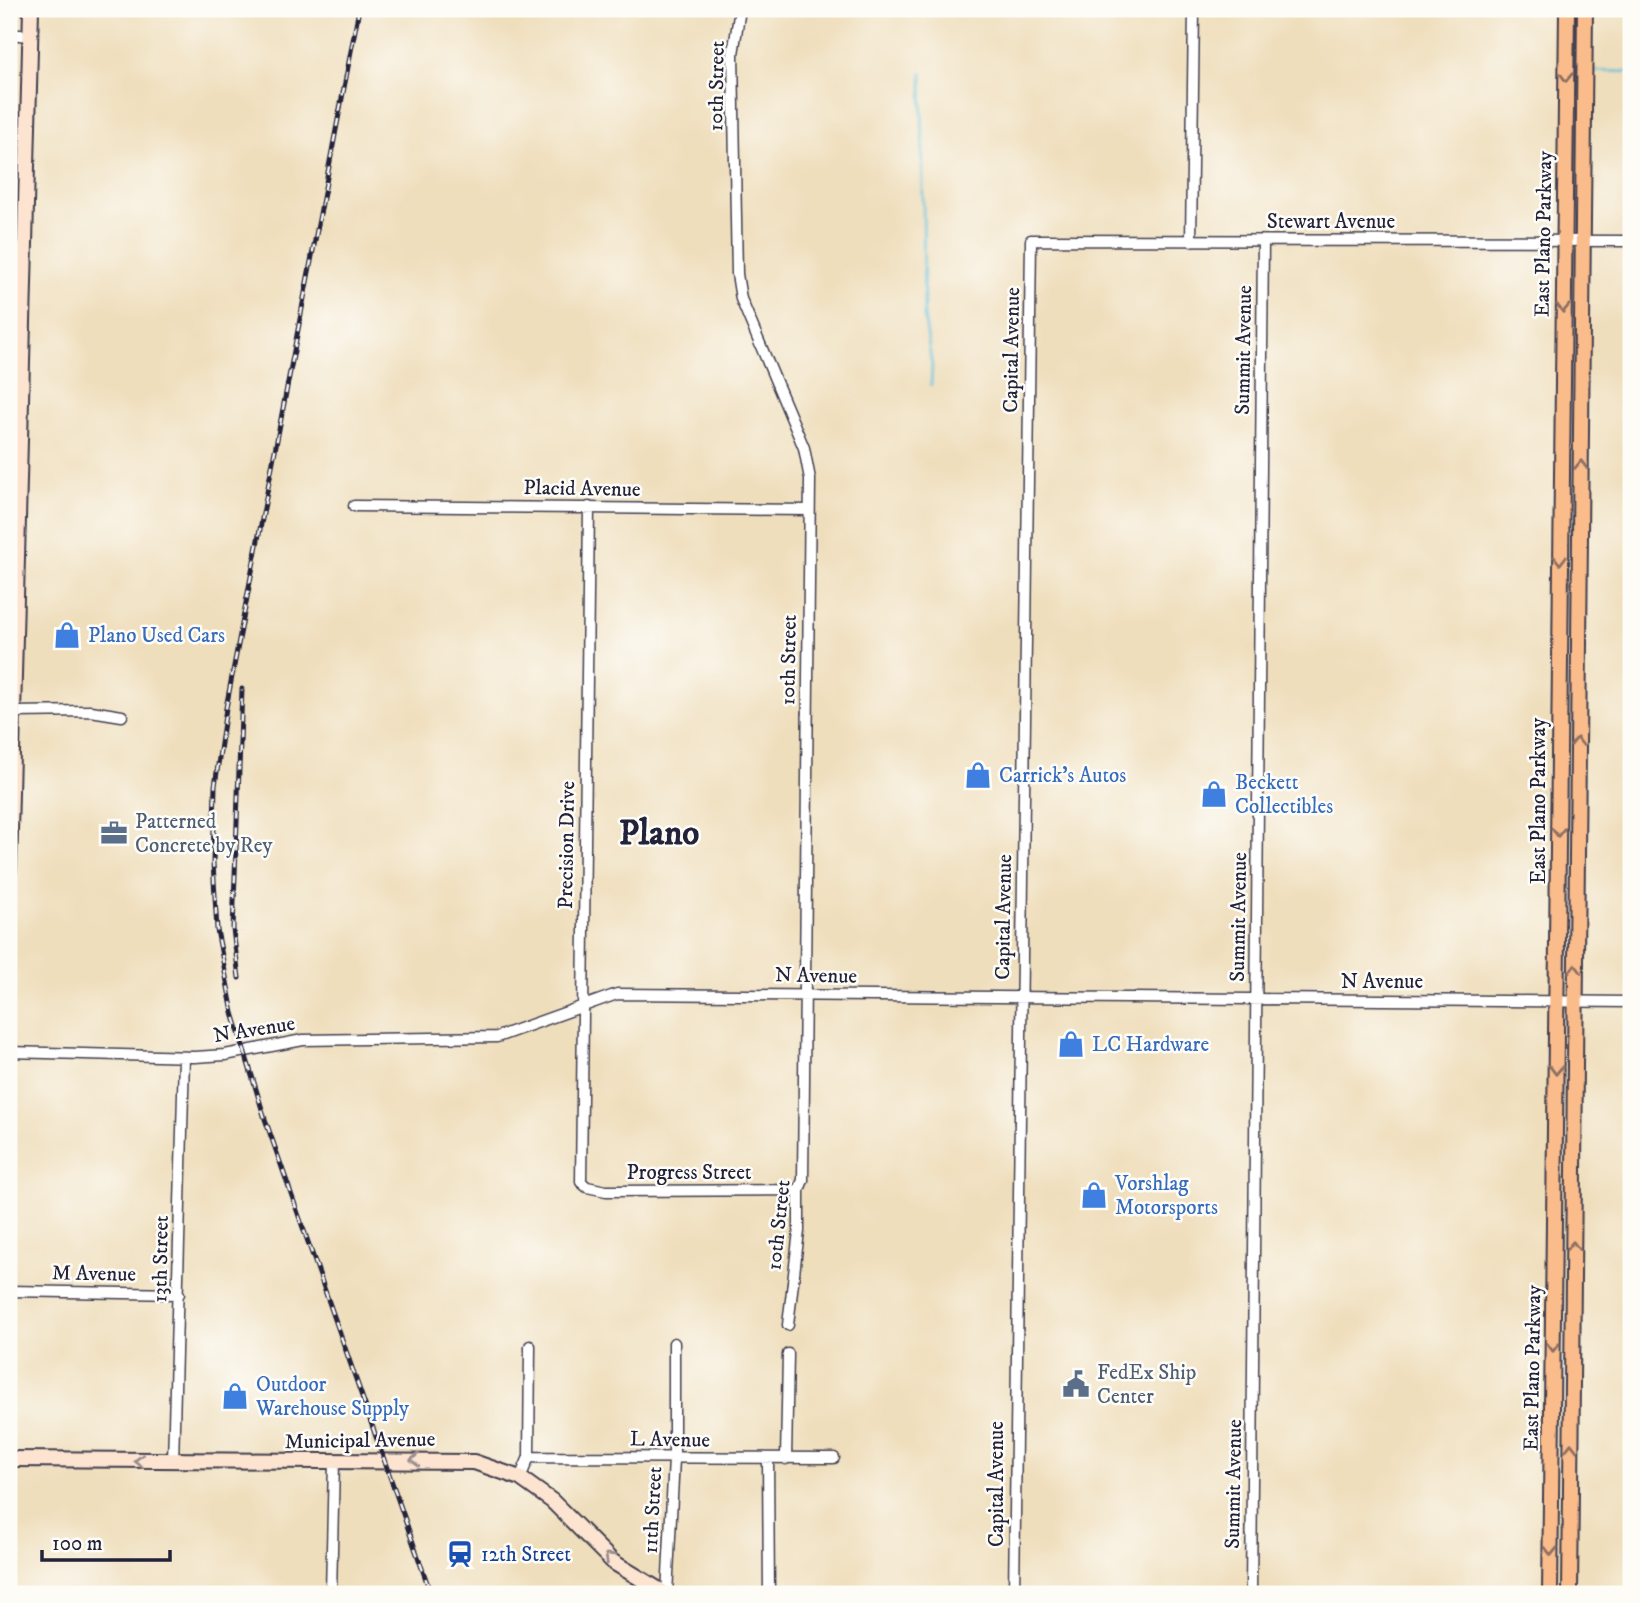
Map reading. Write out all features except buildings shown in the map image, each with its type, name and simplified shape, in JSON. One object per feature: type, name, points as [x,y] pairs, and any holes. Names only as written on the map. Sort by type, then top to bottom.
[{"type":"main road","points":[[9,871],[31,9]]},
{"type":"main road","name":"East Plano Parkway","points":[[1550,1594],[1567,9]]},
{"type":"main road","name":"East Plano Parkway","points":[[1570,1594],[1585,9]]},
{"type":"main road","points":[[1567,51],[1585,52]]},
{"type":"main road","points":[[1566,102],[1584,102]]},
{"type":"main road","points":[[1565,148],[1584,149]]},
{"type":"main road","points":[[1560,498],[1581,499]]},
{"type":"main road","points":[[1560,665],[1577,665]]},
{"type":"main road","points":[[1559,794],[1577,794]]},
{"type":"main road","points":[[1558,860],[1576,860]]},
{"type":"main road","points":[[1555,1153],[1574,1153]]},
{"type":"main road","points":[[1553,1314],[1573,1314]]},
{"type":"main road","points":[[1552,1415],[1571,1404]]},
{"type":"main road","name":"Municipal Avenue","points":[[9,1459],[173,1462],[458,1461],[497,1468],[520,1478],[552,1501],[613,1562],[667,1594]]},
{"type":"main road","points":[[1552,1507],[1571,1516]]},
{"type":"street","name":"10th Street","points":[[740,9],[733,54],[737,274],[741,299],[752,332],[804,448],[810,479],[803,1180],[799,1190],[799,1231],[788,1325]]},
{"type":"street","points":[[1191,241],[1194,9]]},
{"type":"street","points":[[9,34],[30,36]]},
{"type":"street","name":"Stewart Avenue","points":[[1031,240],[1631,241]]},
{"type":"street","name":"Capital Avenue","points":[[1014,1594],[1031,240]]},
{"type":"street","name":"Summit Avenue","points":[[1251,1594],[1263,241]]},
{"type":"street","name":"Placid Avenue","points":[[354,506],[809,510]]},
{"type":"street","name":"Precision Drive","points":[[581,1182],[589,507]]},
{"type":"street","points":[[13,712],[91,711],[122,716]]},
{"type":"street","name":"N Avenue","points":[[9,1052],[184,1057],[225,1055],[303,1040],[497,1037],[523,1030],[583,1004],[617,994],[1631,1002]]},
{"type":"street","name":"13th Street","points":[[173,1462],[184,1057]]},
{"type":"street","name":"Progress Street","points":[[581,1182],[593,1188],[615,1191],[799,1190]]},
{"type":"street","name":"M Avenue","points":[[9,1291],[179,1294]]},
{"type":"street","name":"11th Street","points":[[667,1594],[674,1459],[674,1343]]},
{"type":"street","points":[[520,1478],[529,1457],[530,1346]]},
{"type":"street","points":[[786,1458],[788,1354]]},
{"type":"street","name":"L Avenue","points":[[529,1457],[834,1458]]},
{"type":"street","points":[[768,1459],[769,1594]]},
{"type":"street","points":[[331,1594],[334,1462]]},
{"type":"waterway","points":[[1594,71],[1631,72]]},
{"type":"waterway","points":[[922,73],[924,316],[932,366],[931,385]]},
{"type":"railway","points":[[359,9],[226,708],[215,786],[213,863],[217,930],[233,1013],[265,1119],[431,1594]]},
{"type":"railway","points":[[239,978],[233,929],[242,689]]},
{"type":"place","name":"Plano Used Cars","points":[[67,635]]},
{"type":"place","name":"Carrick's Autos","points":[[978,775]]},
{"type":"place","name":"Beckett Collectibles","points":[[1214,794]]},
{"type":"place","name":"Patterned Concrete by Rey","points":[[114,833]]},
{"type":"place","name":"LC Hardware","points":[[1071,1044]]},
{"type":"place","name":"Vorshlag Motorsports","points":[[1094,1195]]},
{"type":"place","name":"FedEx Ship Center","points":[[1076,1384]]},
{"type":"place","name":"Outdoor Warehouse Supply","points":[[235,1396]]},
{"type":"place","name":"12th Street","points":[[460,1554]]},
{"type":"district","name":"Plano","points":[[659,832]]}]
